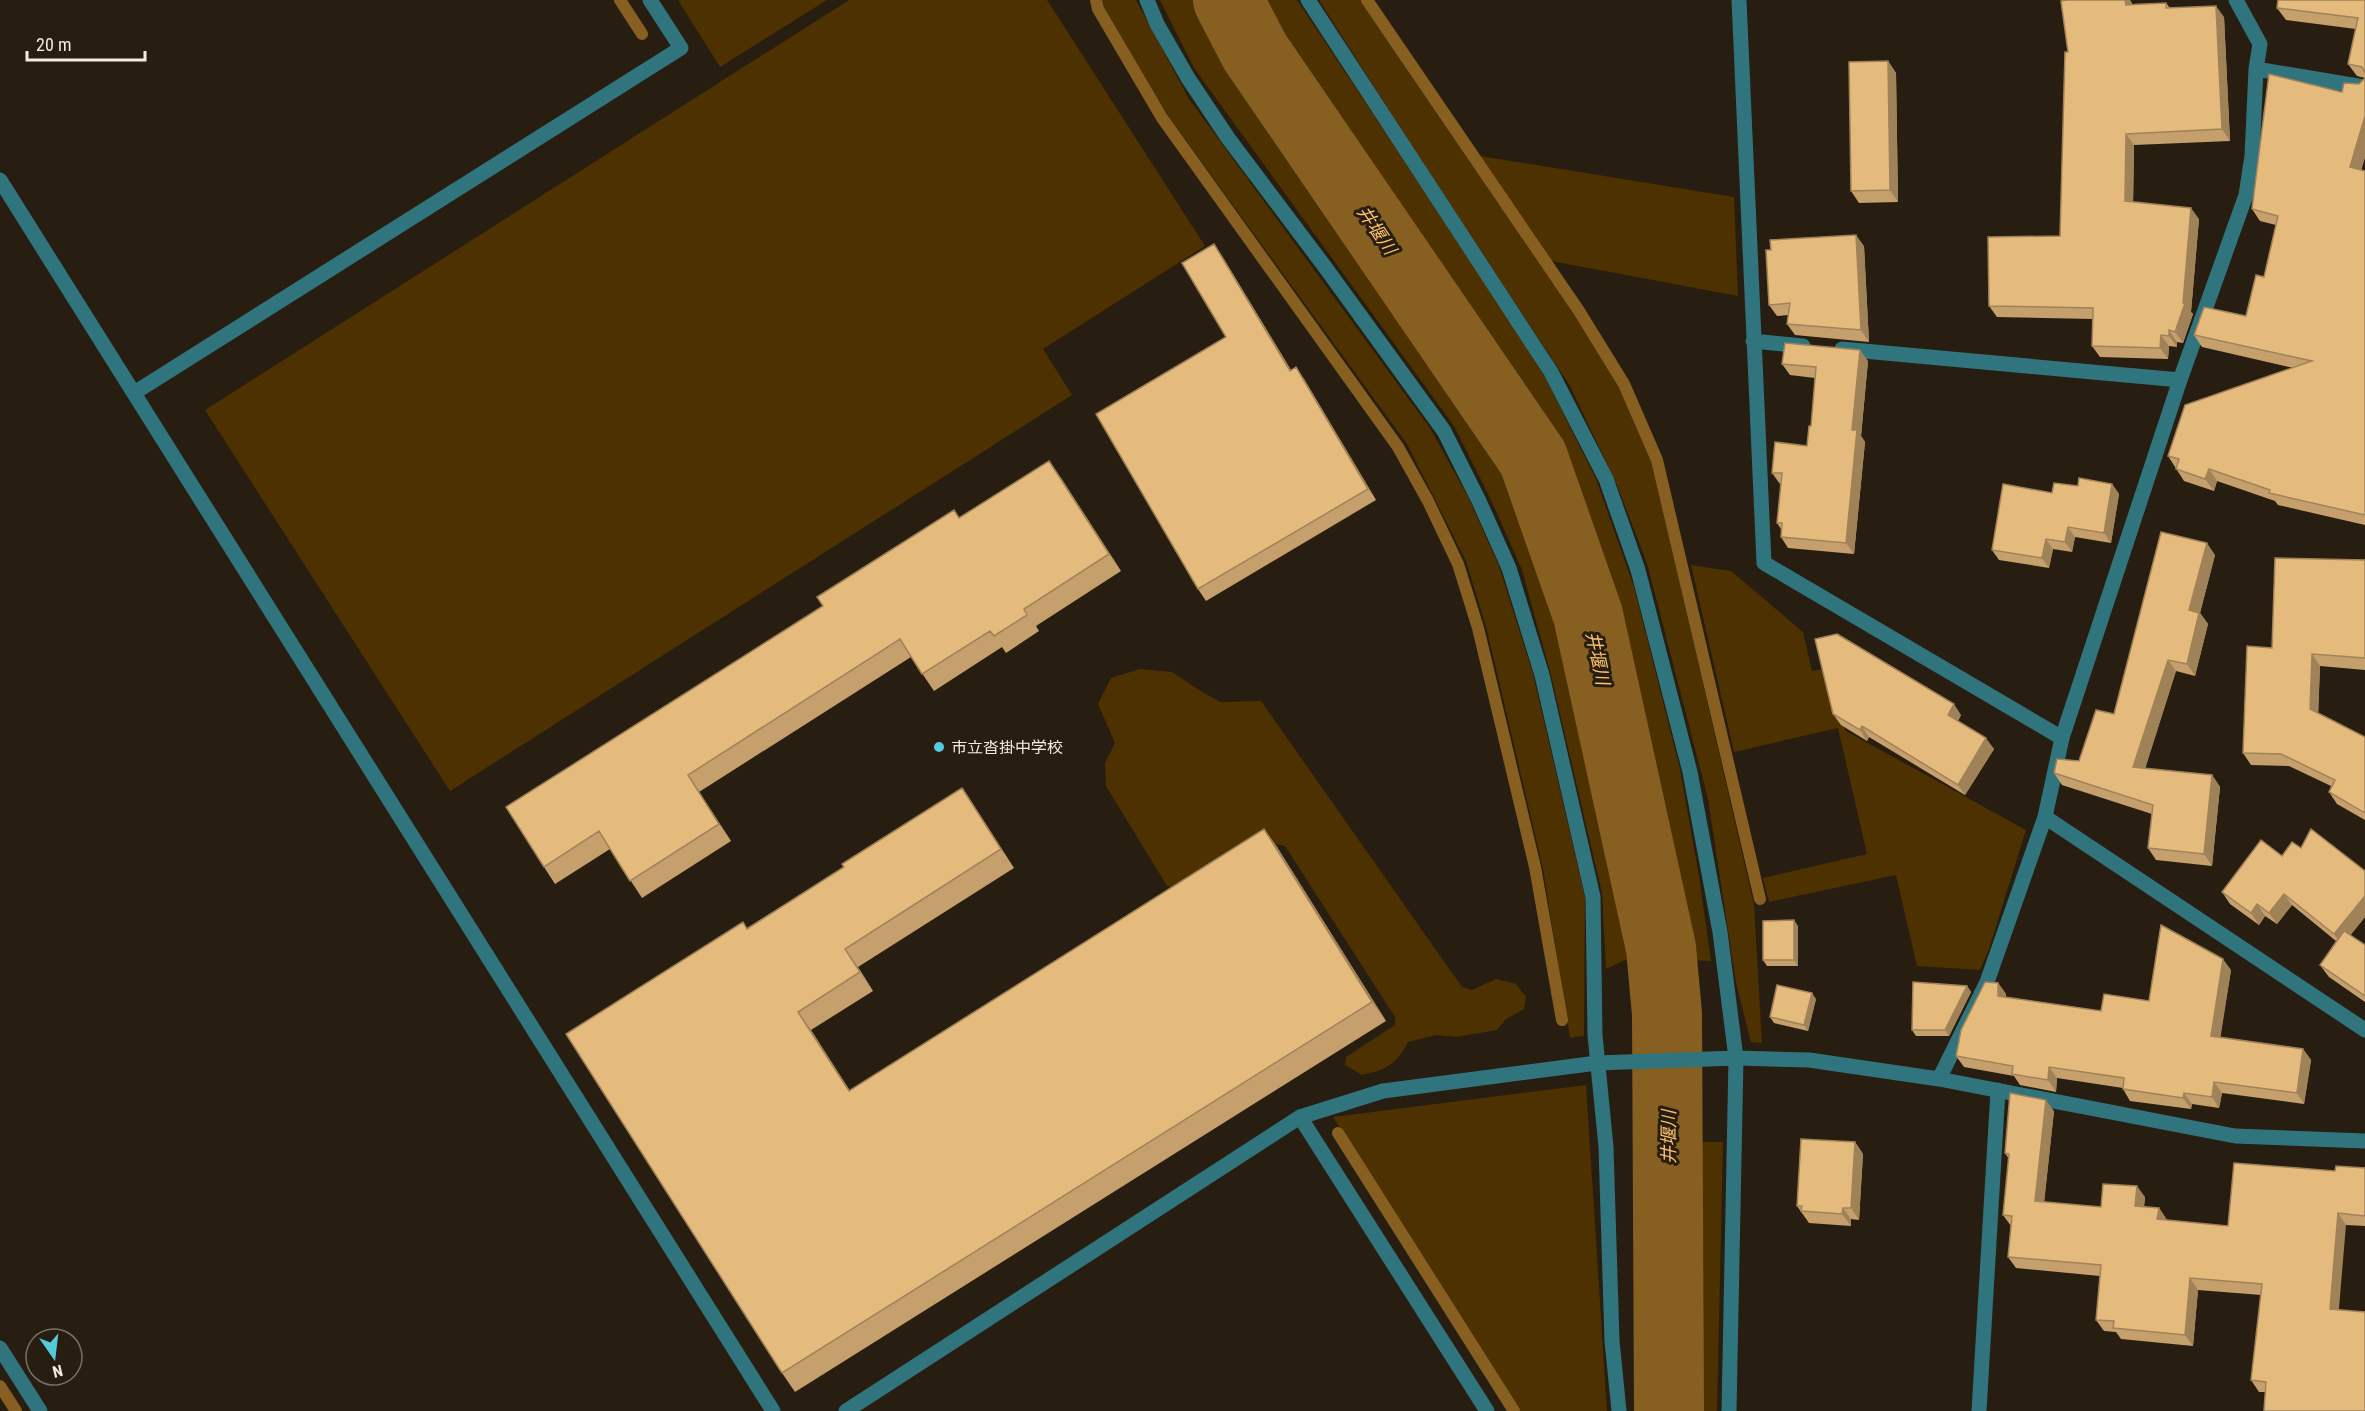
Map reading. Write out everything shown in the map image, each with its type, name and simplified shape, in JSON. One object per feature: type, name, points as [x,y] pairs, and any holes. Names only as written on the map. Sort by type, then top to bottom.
[{"type":"street","points":[[134,393],[681,48],[650,0]]},
{"type":"street","points":[[1147,0],[1157,24],[1188,78],[1228,138],[1444,431],[1509,568],[1542,675],[1593,897],[1606,1147],[1612,1341],[1619,1411]]},
{"type":"street","points":[[1308,0],[1551,372],[1606,478],[1638,570],[1690,772],[1720,932],[1730,1058],[1730,1411]]},
{"type":"street","points":[[1739,0],[1764,563],[2061,738]]},
{"type":"street","points":[[1939,1079],[1988,982],[2045,817],[2061,738],[2180,380],[2246,195],[2252,156],[2256,69],[2260,44],[2236,0]]},
{"type":"street","points":[[2256,69],[2365,87]]},
{"type":"street","points":[[0,180],[773,1411]]},
{"type":"street","points":[[1753,341],[2180,380]]},
{"type":"street","points":[[2045,817],[2365,1030]]},
{"type":"street","points":[[846,1411],[1300,1117],[1383,1091],[1602,1062],[1730,1058],[1809,1060],[1939,1079],[2235,1136],[2365,1141]]},
{"type":"street","points":[[1979,1411],[1998,1090]]},
{"type":"street","points":[[1300,1117],[1487,1411]]},
{"type":"street","points":[[0,1348],[40,1411]]},
{"type":"shaded area","points":[[678,0],[827,0],[720,67]]},
{"type":"shaded area","points":[[849,0],[1047,0],[1205,246],[1043,349],[1072,395],[450,791],[205,410]]},
{"type":"shaded area","points":[[1102,0],[1136,0],[1189,99],[1430,428],[1468,497],[1499,566],[1533,674],[1585,897],[1584,1036],[1570,1038],[1543,869],[1487,630],[1466,561],[1407,444],[1168,116],[1132,59],[1104,8]]},
{"type":"shaded area","points":[[1160,0],[1200,0],[1246,80],[1472,386],[1513,450],[1543,520],[1573,614],[1628,857],[1642,952],[1606,969],[1602,893],[1551,675],[1522,570],[1492,502],[1454,426],[1194,68]]},
{"type":"shaded area","points":[[1257,0],[1297,0],[1480,274],[1545,377],[1596,479],[1634,587],[1680,769],[1711,961],[1680,960],[1674,948],[1657,846],[1599,602],[1556,476],[1512,391],[1282,45]]},
{"type":"shaded area","points":[[1319,0],[1362,0],[1573,313],[1619,386],[1652,462],[1754,905],[1762,1043],[1751,1042],[1736,983],[1708,799],[1647,563],[1617,485],[1570,386],[1418,156]]},
{"type":"shaded area","points":[[1480,156],[1734,197],[1738,296],[1551,261]]},
{"type":"shaded area","points":[[1691,565],[1731,571],[1803,632],[1812,671],[1824,669],[1830,694],[1846,731],[2026,830],[1989,949],[1980,970],[1917,966],[1896,875],[1769,902],[1763,878],[1867,854],[1838,728],[1734,752]]},
{"type":"shaded area","points":[[1140,669],[1172,672],[1220,702],[1261,701],[1462,987],[1472,990],[1496,979],[1516,984],[1526,997],[1524,1009],[1506,1019],[1497,1030],[1456,1037],[1436,1035],[1408,1042],[1395,1061],[1378,1071],[1362,1075],[1345,1065],[1346,1057],[1395,1025],[1395,1017],[1285,846],[1274,844],[1180,891],[1167,886],[1106,786],[1105,763],[1115,743],[1098,704],[1111,678]]},
{"type":"shaded area","points":[[1586,1085],[1607,1411],[1519,1411],[1333,1117]]},
{"type":"shaded area","points":[[1686,1142],[1723,1142],[1717,1411],[1682,1411],[1677,1236],[1681,1161]]},
{"type":"building","points":[[2125,0],[2126,5],[2166,3],[2166,8],[2216,6],[2222,129],[2126,134],[2125,201],[2191,208],[2183,303],[2185,303],[2175,332],[2169,330],[2169,336],[2161,335],[2160,348],[2092,346],[2093,308],[1989,306],[1988,237],[2060,236],[2065,52],[2068,52],[2061,1]]},
{"type":"building","points":[[2278,0],[2365,0],[2365,73],[2362,67],[2348,64],[2358,18],[2277,8]]},
{"type":"building","points":[[1888,61],[1890,190],[1851,191],[1849,62]]},
{"type":"building","points":[[2269,74],[2342,92],[2344,83],[2359,84],[2365,78],[2365,116],[2350,167],[2365,171],[2365,515],[2269,493],[2270,490],[2209,469],[2205,479],[2176,469],[2179,459],[2168,456],[2185,405],[2312,361],[2194,335],[2204,307],[2246,316],[2256,275],[2264,277],[2278,216],[2252,209]]},
{"type":"building","points":[[1856,235],[1861,330],[1787,324],[1790,303],[1769,305],[1766,250],[1771,250],[1770,240]]},
{"type":"building","points":[[1214,244],[1290,371],[1296,367],[1368,489],[1198,589],[1096,414],[1226,337],[1182,263]]},
{"type":"building","points":[[1785,343],[1860,350],[1852,430],[1857,430],[1846,543],[1781,537],[1782,523],[1777,523],[1782,473],[1772,473],[1775,442],[1807,446],[1816,367],[1782,364]]},
{"type":"building","points":[[1049,461],[1109,554],[1024,609],[1027,615],[994,636],[990,631],[922,674],[900,639],[688,775],[719,824],[630,881],[599,831],[544,867],[506,807],[823,606],[817,597],[954,510],[959,518]]},
{"type":"building","points":[[2079,478],[2112,484],[2104,533],[2068,527],[2065,542],[2046,539],[2042,558],[1992,550],[2003,484],[2052,493],[2054,483],[2078,486]]},
{"type":"building","points":[[2161,532],[2207,543],[2189,610],[2199,613],[2187,664],[2168,660],[2133,767],[2212,775],[2204,854],[2148,848],[2153,805],[2054,773],[2057,759],[2079,761],[2096,710],[2114,714]]},
{"type":"building","points":[[2275,558],[2365,560],[2365,658],[2312,654],[2310,709],[2365,737],[2365,813],[2329,792],[2335,780],[2281,754],[2243,753],[2247,646],[2272,648]]},
{"type":"building","points":[[1837,634],[1954,704],[1948,715],[1986,738],[1958,785],[1862,726],[1860,730],[1833,714],[1815,639]]},
{"type":"building","points":[[962,788],[1001,849],[845,949],[860,972],[798,1012],[849,1091],[1264,829],[1372,1002],[782,1373],[566,1034],[743,922],[747,929],[844,867],[842,864]]},
{"type":"building","points":[[2311,829],[2365,871],[2365,896],[2334,934],[2284,894],[2269,913],[2257,904],[2251,913],[2222,892],[2261,840],[2282,856],[2292,842],[2301,848]]},
{"type":"building","points":[[1794,920],[1794,960],[1763,960],[1763,921]]},
{"type":"building","points":[[2161,925],[2223,959],[2211,1036],[2303,1049],[2297,1093],[2214,1082],[2212,1097],[2184,1093],[2183,1098],[2123,1089],[2124,1078],[2049,1067],[2048,1080],[2012,1074],[2013,1066],[1956,1056],[1961,1030],[1985,982],[1998,983],[1998,996],[2101,1011],[2104,994],[2149,1001]]},
{"type":"building","points":[[2344,931],[2365,945],[2365,996],[2320,965]]},
{"type":"building","points":[[1913,982],[1967,986],[1945,1030],[1912,1030]]},
{"type":"building","points":[[1777,985],[1812,993],[1804,1025],[1770,1017]]},
{"type":"building","points":[[2010,1093],[2046,1100],[2035,1201],[2101,1207],[2103,1184],[2137,1186],[2135,1206],[2159,1208],[2157,1219],[2228,1226],[2234,1163],[2335,1171],[2336,1166],[2365,1168],[2365,1216],[2338,1213],[2330,1309],[2365,1312],[2365,1411],[2264,1411],[2266,1382],[2251,1380],[2262,1284],[2190,1278],[2185,1335],[2113,1328],[2114,1321],[2096,1320],[2101,1265],[2008,1257],[2012,1216],[2003,1215],[2009,1154],[2005,1153]]},
{"type":"building","points":[[1801,1139],[1855,1142],[1851,1208],[1843,1208],[1842,1214],[1801,1211],[1802,1206],[1797,1206]]},
{"type":"waterway","points":[[620,0],[642,34]]},
{"type":"waterway","points":[[1096,0],[1098,9],[1162,118],[1398,447],[1428,501],[1458,564],[1478,628],[1535,867],[1562,1020]]},
{"type":"waterway","name":"井堰川","points":[[1228,0],[1255,52],[1533,458],[1588,615],[1661,948],[1667,1014],[1669,1411]]},
{"type":"waterway","points":[[1367,0],[1579,311],[1624,384],[1657,460],[1760,899]]},
{"type":"waterway","points":[[1338,1133],[1514,1411]]},
{"type":"waterway","points":[[0,1386],[16,1411]]},
{"type":"place","name":"市立沓掛中学校","points":[[939,747]]}]
